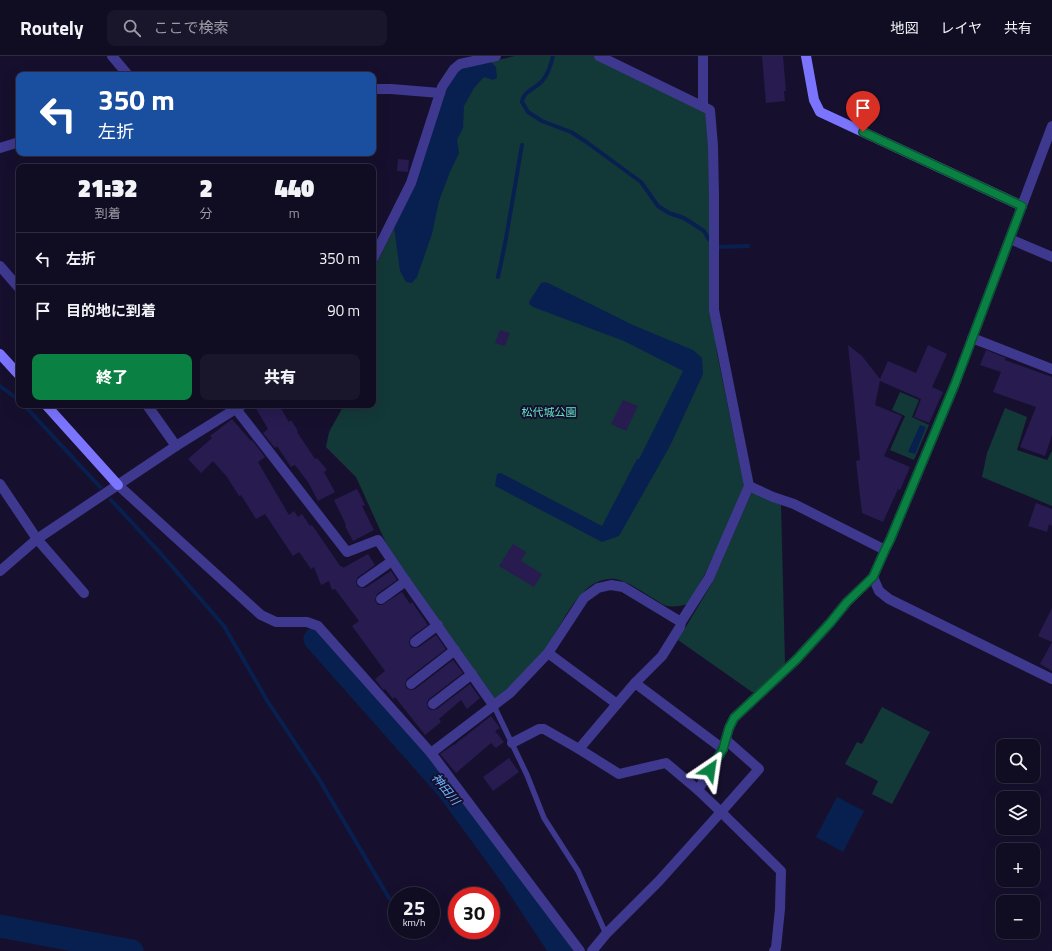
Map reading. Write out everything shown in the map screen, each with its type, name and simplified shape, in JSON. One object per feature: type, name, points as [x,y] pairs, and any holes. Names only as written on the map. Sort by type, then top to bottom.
[{"type":"street","points":[[112,56],[125,72]]},
{"type":"street","points":[[376,253],[411,183],[440,93],[454,69],[460,64],[496,56]]},
{"type":"street","points":[[578,749],[635,683],[662,656],[680,627],[681,622],[709,578],[738,513],[748,486],[714,310],[713,146],[710,110],[598,56]]},
{"type":"street","points":[[703,56],[703,106]]},
{"type":"street","points":[[806,56],[814,100],[820,112],[1022,206]]},
{"type":"street","points":[[376,89],[391,88],[440,93]]},
{"type":"street","points":[[698,790],[725,745],[729,728],[734,718],[796,660],[847,602],[873,577],[947,405],[1052,126]]},
{"type":"street","points":[[0,148],[16,143]]},
{"type":"street","points":[[1010,239],[1052,257]]},
{"type":"street","points":[[0,266],[16,285]]},
{"type":"street","points":[[972,338],[1052,368]]},
{"type":"street","points":[[0,354],[16,372]]},
{"type":"street","points":[[49,408],[118,485],[261,616],[276,622],[307,622],[318,626],[431,753],[580,951]]},
{"type":"street","points":[[149,408],[176,446]]},
{"type":"street","points":[[0,571],[37,539],[176,446],[237,408]]},
{"type":"street","points":[[240,408],[348,552],[378,540],[494,706]]},
{"type":"street","points":[[0,484],[37,539],[84,593]]},
{"type":"street","points":[[748,486],[794,504],[885,550]]},
{"type":"street","points":[[362,582],[392,561]]},
{"type":"street","points":[[873,577],[879,591],[890,599],[1052,679]]},
{"type":"street","points":[[381,599],[406,581]]},
{"type":"street","points":[[431,753],[510,693],[548,653],[584,598],[598,588],[611,585],[623,587],[681,622]]},
{"type":"street","points":[[414,642],[438,625]]},
{"type":"street","points":[[411,684],[455,650]]},
{"type":"street","points":[[548,653],[617,704]]},
{"type":"street","points":[[433,704],[472,674]]},
{"type":"street","points":[[592,951],[606,934],[659,880],[758,769],[635,683]]},
{"type":"street","points":[[512,743],[539,729],[544,729],[619,774],[666,764],[698,790],[781,871],[779,917],[776,948],[774,951]]},
{"type":"lane","points":[[494,706],[527,775],[544,818],[578,872],[606,934]]},
{"type":"green space","name":"松代城公園","points":[[515,56],[593,56],[709,113],[715,336],[717,353],[744,485],[727,527],[703,578],[688,604],[667,606],[625,582],[615,579],[602,580],[590,586],[571,608],[540,657],[496,700],[438,621],[386,543],[356,477],[326,447],[329,432],[342,408],[376,408],[376,265],[415,185],[462,68]]},
{"type":"green space","points":[[900,392],[919,400],[912,417],[929,425],[914,460],[890,450],[905,416],[892,410]]},
{"type":"green space","points":[[1005,408],[1027,417],[1017,450],[1047,460],[1052,451],[1052,506],[982,477],[987,453]]},
{"type":"green space","points":[[752,492],[781,505],[785,662],[784,665],[756,692],[752,692],[678,640],[712,583]]},
{"type":"green space","points":[[882,707],[930,732],[892,804],[872,794],[878,781],[845,764],[857,742],[862,744]]},
{"type":"water","points":[[491,62],[496,67],[497,78],[493,80],[484,77],[474,88],[464,106],[463,128],[457,140],[459,153],[439,201],[432,234],[417,277],[412,283],[406,282],[400,271],[394,227],[444,92],[454,76],[462,68]]},
{"type":"water","points":[[546,282],[633,325],[693,350],[702,358],[703,374],[670,446],[619,536],[602,542],[495,486],[497,474],[501,473],[602,526],[637,459],[639,459],[683,371],[624,341],[533,307],[529,304],[529,302],[541,283]]},
{"type":"water","points":[[920,425],[926,427],[915,454],[908,452]]},
{"type":"water","points":[[837,797],[864,811],[843,852],[816,837]]},
{"type":"building","points":[[762,56],[783,56],[786,91],[784,91],[785,101],[766,103]]},
{"type":"building","points":[[398,159],[409,160],[408,172],[397,171]]},
{"type":"building","points":[[500,330],[510,333],[505,346],[495,343]]},
{"type":"building","points":[[848,345],[862,356],[880,379],[888,361],[916,373],[928,345],[947,354],[932,387],[943,392],[929,423],[914,417],[921,399],[880,381],[875,405],[902,416],[884,456],[910,467],[883,522],[862,513],[856,461],[860,460]]},
{"type":"building","points":[[986,350],[1006,358],[1005,360],[1052,377],[1052,435],[1045,456],[1020,447],[1036,407],[993,392],[1001,372],[980,365]]},
{"type":"building","points":[[623,400],[638,406],[626,431],[611,424]]},
{"type":"building","points":[[256,408],[281,408],[289,422],[291,420],[315,459],[317,458],[327,470],[324,472],[335,492],[318,501],[308,482],[295,465],[291,467],[277,446],[275,448],[263,433],[268,429]]},
{"type":"building","points":[[232,419],[251,441],[252,440],[265,457],[258,462],[289,515],[294,511],[298,517],[302,514],[310,526],[312,525],[341,567],[343,566],[343,568],[368,554],[375,565],[358,577],[356,582],[357,586],[365,588],[391,571],[397,580],[377,594],[375,600],[378,605],[382,605],[402,592],[410,604],[412,602],[428,625],[411,637],[409,642],[410,646],[413,648],[419,647],[436,635],[446,649],[407,679],[405,684],[406,688],[411,690],[415,689],[453,660],[463,673],[429,699],[427,702],[428,708],[431,710],[437,709],[470,684],[480,698],[467,709],[461,700],[439,719],[441,722],[425,735],[395,697],[393,699],[385,689],[383,690],[375,679],[385,671],[352,626],[359,621],[335,589],[332,590],[329,581],[321,585],[314,567],[311,569],[299,552],[293,556],[265,514],[256,519],[241,495],[239,496],[227,477],[213,461],[201,473],[188,459],[212,438],[210,436]]},
{"type":"building","points":[[357,489],[365,505],[362,506],[374,530],[353,541],[334,500]]},
{"type":"building","points":[[1036,503],[1052,509],[1052,526],[1049,524],[1047,532],[1028,526]]},
{"type":"building","points":[[513,544],[526,552],[521,561],[542,574],[534,587],[499,566]]},
{"type":"building","points":[[1052,608],[1052,642],[1038,636]]},
{"type":"building","points":[[1052,642],[1052,671],[1040,664]]},
{"type":"building","points":[[491,716],[500,728],[495,731],[504,742],[496,748],[491,743],[456,773],[440,754]]},
{"type":"building","points":[[509,758],[519,772],[493,791],[483,777]]},
{"type":"waterway","points":[[553,56],[550,68],[545,77],[523,98],[522,102],[528,112],[542,121],[571,132],[585,141],[641,182],[658,206],[669,213],[684,218],[704,231],[715,245],[719,247],[748,246]]},
{"type":"waterway","points":[[498,277],[522,145]]},
{"type":"waterway","points":[[0,386],[16,398]]},
{"type":"waterway","points":[[27,408],[100,487]]},
{"type":"waterway","points":[[111,500],[163,556],[224,626],[268,702],[319,779],[388,896]]},
{"type":"waterway","name":"神田川","points":[[315,639],[447,788],[512,877],[561,951]]},
{"type":"waterway","points":[[0,926],[132,951]]},
{"type":"route","points":[[710,770],[723,749],[729,728],[734,718],[796,660],[847,602],[873,577],[955,384],[1022,206],[863,132]]}]
